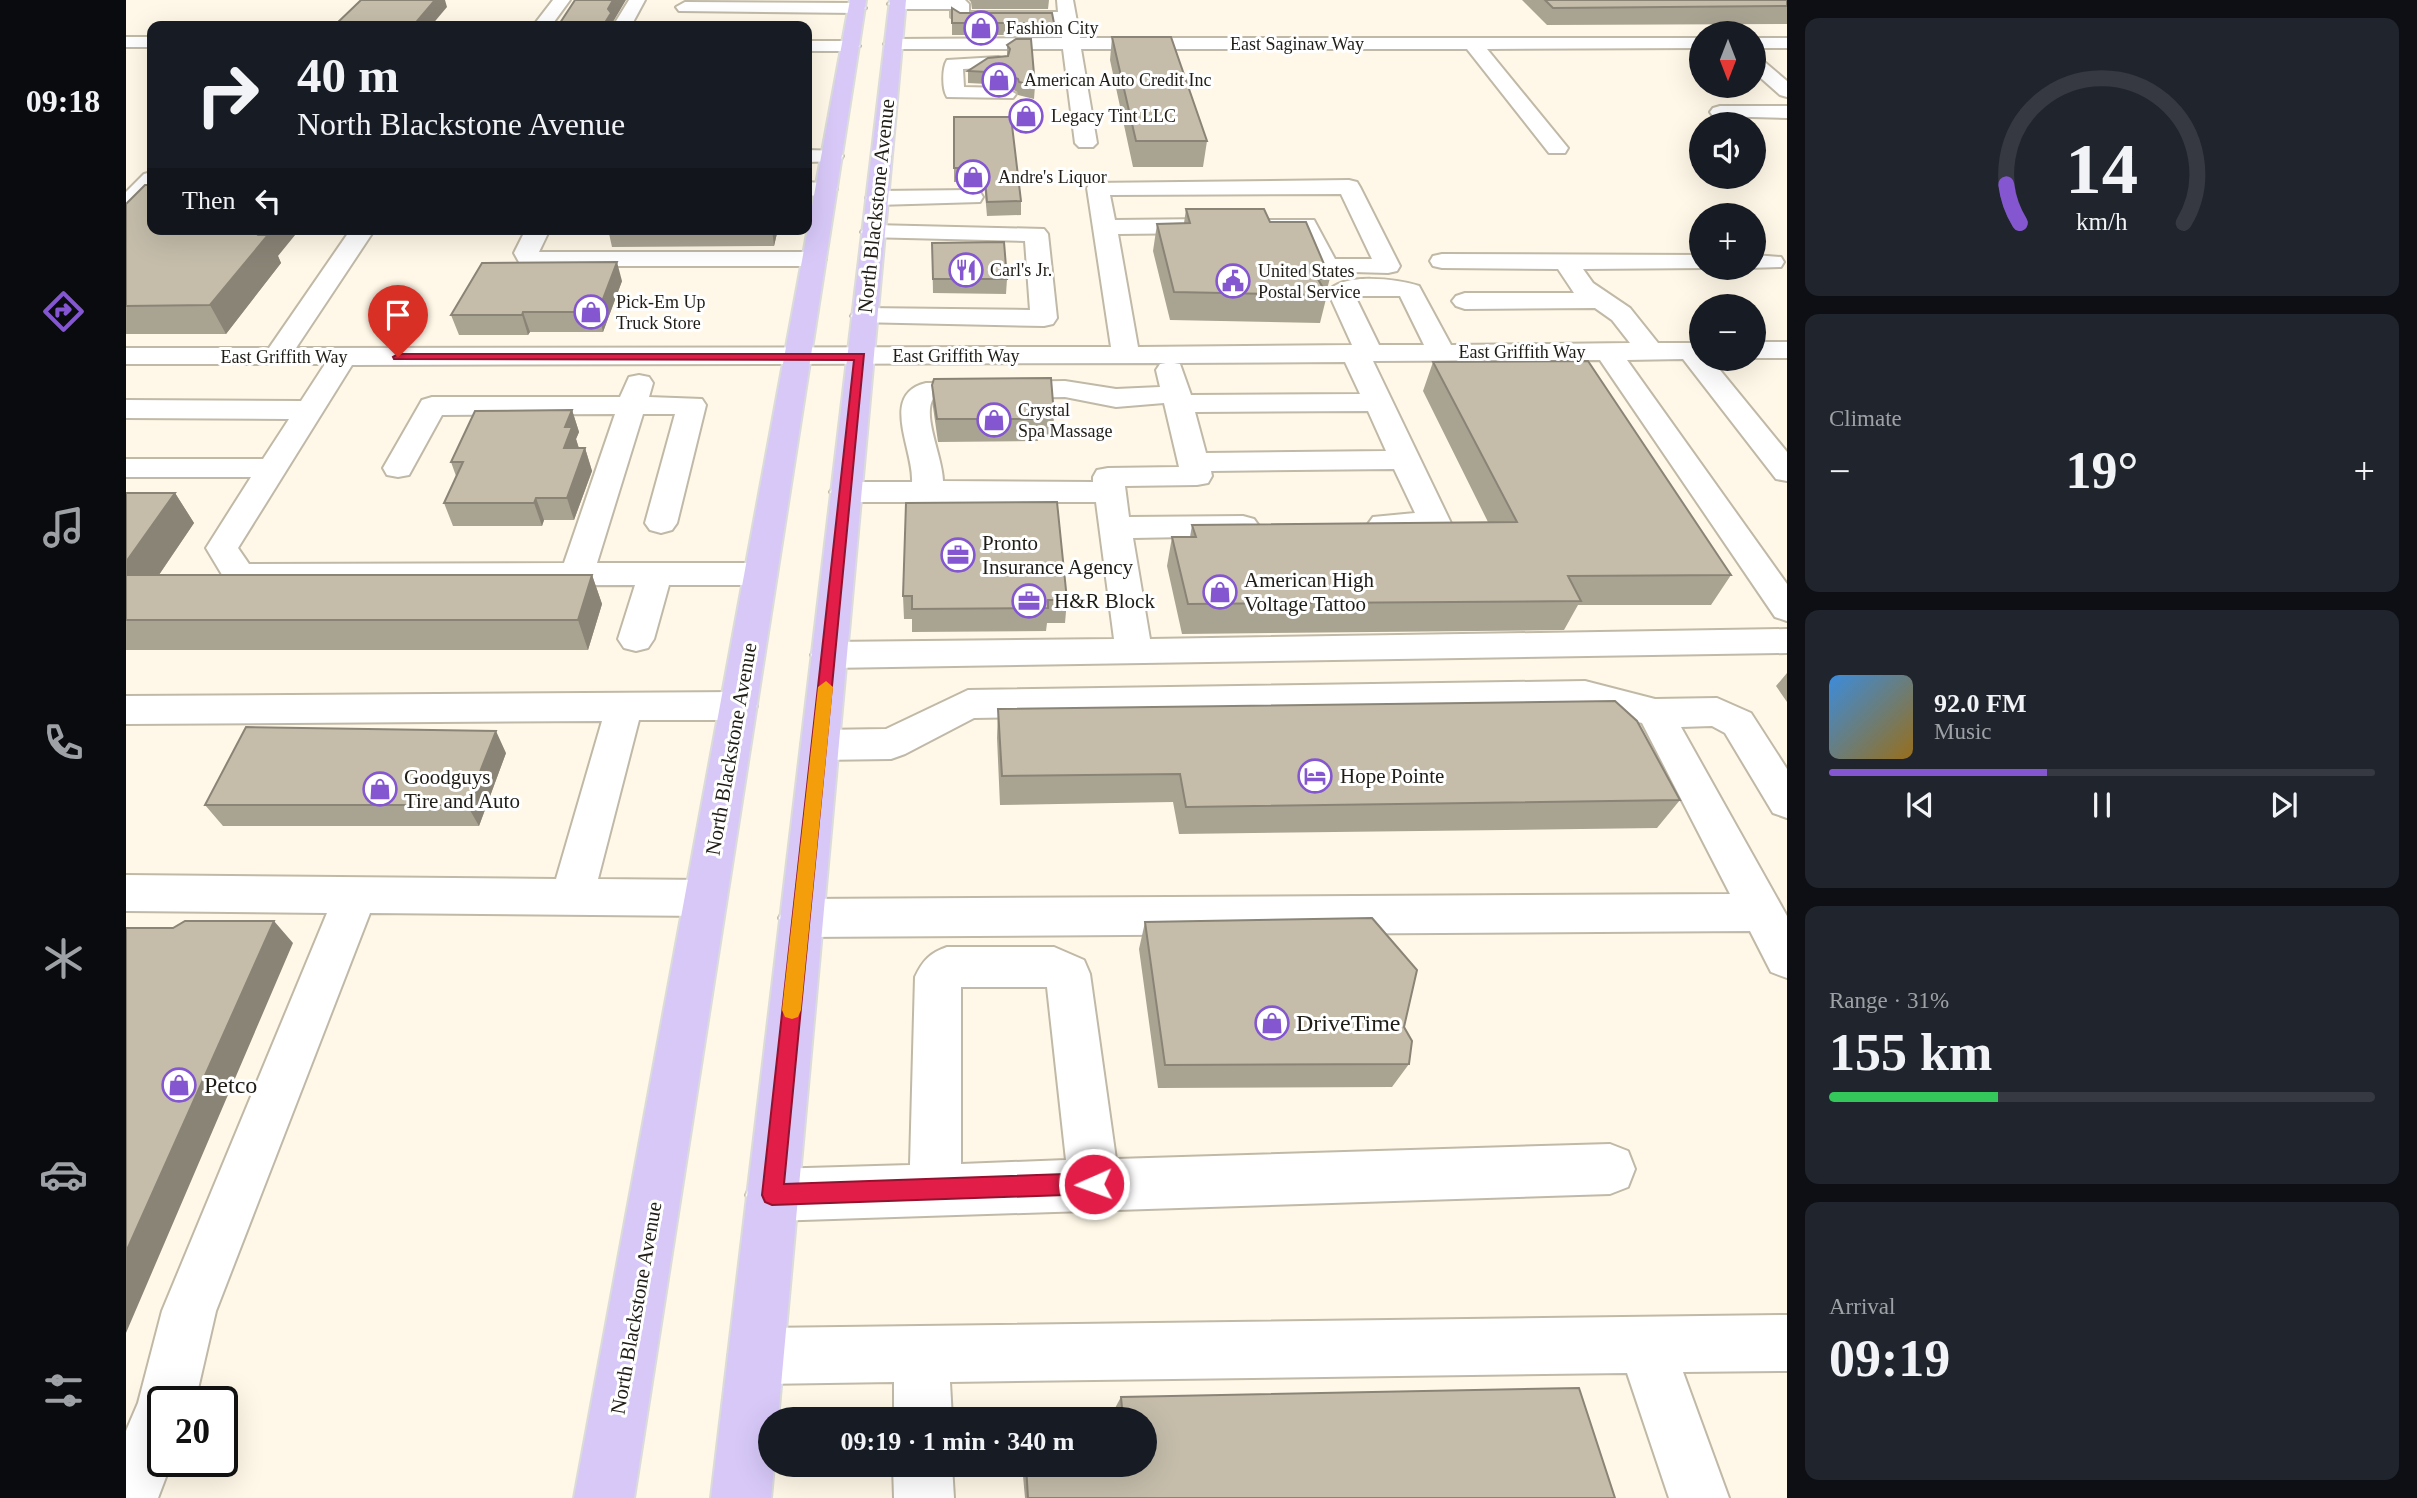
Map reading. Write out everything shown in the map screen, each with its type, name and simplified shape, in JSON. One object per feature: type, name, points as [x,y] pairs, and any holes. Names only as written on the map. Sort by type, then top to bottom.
[{"type":"main road","name":"North Blackstone Avenue","points":[[604,1498],[814,259],[816,189],[897,2]]},
{"type":"main road","name":"North Blackstone Avenue","points":[[741,1498],[875,215],[877,43],[857,4]]},
{"type":"main road","points":[[857,4],[874,15]]},
{"type":"street","points":[[546,21],[562,0]]},
{"type":"street","points":[[625,21],[637,0]]},
{"type":"street","points":[[897,2],[966,10],[1066,8]]},
{"type":"street","points":[[682,21],[687,3],[740,8],[857,4]]},
{"type":"street","points":[[1020,7],[1066,8]]},
{"type":"street","points":[[735,21],[740,8]]},
{"type":"street","points":[[1066,8],[1086,143]]},
{"type":"street","points":[[126,42],[147,42]]},
{"type":"street","name":"East Saginaw Way","points":[[812,46],[877,43],[1218,45],[1414,51],[1473,44],[1689,43]]},
{"type":"street","points":[[1766,43],[1787,43]]},
{"type":"street","points":[[1473,44],[1558,148]]},
{"type":"street","points":[[1006,94],[954,93],[954,64],[1009,63],[1007,45]]},
{"type":"street","points":[[1218,45],[1227,68]]},
{"type":"street","points":[[1766,73],[1787,91]]},
{"type":"street","points":[[1766,112],[1787,112]]},
{"type":"street","points":[[812,156],[832,156]]},
{"type":"street","points":[[126,204],[147,178]]},
{"type":"street","points":[[1126,355],[1098,188],[1349,187],[1388,266],[1327,266],[1306,225],[1253,225]]},
{"type":"street","points":[[875,215],[972,197]]},
{"type":"street","points":[[864,316],[1044,318],[1036,234],[875,215]]},
{"type":"street","points":[[1105,228],[1226,226]]},
{"type":"street","points":[[276,357],[359,235]]},
{"type":"street","points":[[535,235],[526,253],[528,257],[535,259],[814,259]]},
{"type":"street","points":[[1442,261],[1689,262]]},
{"type":"street","points":[[1565,262],[1584,288],[1621,314],[1650,351]]},
{"type":"street","points":[[1352,524],[1435,523],[1378,401],[1341,292],[1346,288],[1400,288],[1410,291],[1443,353]]},
{"type":"street","points":[[1465,301],[1603,300]]},
{"type":"street","points":[[1766,350],[1787,350]]},
{"type":"street","name":"East Griffith Way","points":[[126,356],[860,357],[1689,351]]},
{"type":"street","points":[[1608,352],[1787,609]]},
{"type":"street","points":[[1134,652],[1108,477],[1197,477],[1166,355]]},
{"type":"street","points":[[343,357],[222,548],[239,575],[760,574]]},
{"type":"street","points":[[577,574],[648,357]]},
{"type":"street","points":[[1711,371],[1787,472]]},
{"type":"street","points":[[927,491],[927,459],[917,433],[916,403],[926,391],[1065,389],[1116,398],[1378,401]]},
{"type":"street","points":[[398,468],[432,406],[692,405],[661,523]]},
{"type":"street","points":[[126,410],[309,410]]},
{"type":"street","points":[[1193,462],[1405,460]]},
{"type":"street","points":[[126,468],[272,468]]},
{"type":"street","points":[[846,492],[1109,492]]},
{"type":"street","points":[[1115,528],[1268,526]]},
{"type":"street","points":[[636,639],[655,574]]},
{"type":"street","points":[[829,655],[1787,641]]},
{"type":"street","points":[[820,745],[891,744],[968,704],[1585,695],[1655,713],[1717,712],[1738,723],[1787,802]]},
{"type":"street","points":[[126,710],[738,706]]},
{"type":"street","points":[[572,897],[624,708]]},
{"type":"street","points":[[1655,713],[1787,958]]},
{"type":"street","points":[[126,893],[705,898]]},
{"type":"street","points":[[170,1386],[189,1311],[355,895]]},
{"type":"street","points":[[801,918],[1762,912]]},
{"type":"street","points":[[935,1188],[938,977],[947,967],[1054,967],[1068,974],[1094,1184]]},
{"type":"street","points":[[772,1195],[1610,1169]]},
{"type":"street","points":[[756,1356],[1787,1343]]},
{"type":"street","points":[[1645,1345],[1699,1498]]},
{"type":"street","points":[[921,1354],[923,1407]]},
{"type":"street","points":[[128,1498],[147,1451]]},
{"type":"street","points":[[923,1477],[924,1498]]},
{"type":"building","points":[[361,0],[435,0],[417,21],[339,21]]},
{"type":"building","points":[[575,0],[613,0],[608,9],[611,13],[606,21],[561,21]]},
{"type":"building","points":[[1545,0],[1787,0],[1787,6],[1553,8]]},
{"type":"building","points":[[952,8],[960,13],[1052,13],[1054,23],[952,23]]},
{"type":"building","points":[[1112,37],[1171,37],[1207,141],[1136,141]]},
{"type":"building","points":[[1016,39],[1031,39],[1035,86],[1019,82],[1006,73],[968,71],[988,58],[1008,56],[1010,49],[1007,45]]},
{"type":"building","points":[[954,117],[1011,117],[1021,201],[987,202],[984,168],[954,168]]},
{"type":"building","points":[[147,185],[147,235],[268,235],[210,305],[126,306],[126,204]]},
{"type":"building","points":[[1186,209],[1264,209],[1270,222],[1306,222],[1330,278],[1318,279],[1327,295],[1174,292],[1157,224],[1190,223]]},
{"type":"building","points":[[1004,242],[1007,279],[933,279],[932,243]]},
{"type":"building","points":[[617,262],[598,312],[451,315],[482,263]]},
{"type":"building","points":[[1588,361],[1731,575],[1568,576],[1581,601],[1188,604],[1172,537],[1196,537],[1192,525],[1517,522],[1433,362]]},
{"type":"building","points":[[1051,378],[1054,415],[1039,415],[1040,419],[937,419],[932,385],[934,379]]},
{"type":"building","points":[[572,410],[565,427],[572,427],[564,448],[585,448],[567,498],[536,498],[534,503],[444,503],[463,462],[451,462],[475,411]]},
{"type":"building","points":[[126,493],[175,493],[126,562]]},
{"type":"building","points":[[1057,502],[1067,600],[1048,600],[1048,608],[912,609],[912,596],[903,596],[906,503]]},
{"type":"building","points":[[126,575],[592,575],[578,620],[126,620]]},
{"type":"building","name":"Hope Pointe","points":[[1615,701],[1637,721],[1680,800],[1186,807],[1180,774],[1002,776],[998,709]]},
{"type":"building","points":[[246,727],[496,731],[467,805],[205,805]]},
{"type":"building","name":"DriveTime","points":[[1372,918],[1417,970],[1404,1027],[1412,1041],[1409,1064],[1165,1065],[1145,922]]},
{"type":"building","name":"Petco","points":[[185,921],[274,921],[126,1252],[126,928],[173,928]]},
{"type":"building","points":[[1579,1388],[1615,1498],[1028,1498],[1027,1477],[1157,1477],[1157,1407],[1122,1407],[1121,1397]]},
{"type":"slow traffic","points":[[792,1010],[826,687]]},
{"type":"place","name":"Fashion City","points":[[981,28]]},
{"type":"place","name":"American Auto Credit Inc","points":[[999,80]]},
{"type":"place","name":"Legacy Tint LLC","points":[[1026,116]]},
{"type":"place","name":"Andre's Liquor","points":[[973,177]]},
{"type":"place","name":"Carl's Jr.","points":[[966,270]]},
{"type":"place","name":"United States Postal Service","points":[[1233,281]]},
{"type":"place","name":"Pick-Em Up Truck Store","points":[[591,312]]},
{"type":"place","name":"Crystal Spa Massage","points":[[994,420]]},
{"type":"place","name":"Pronto Insurance Agency","points":[[958,555]]},
{"type":"place","name":"American High Voltage Tattoo","points":[[1220,592]]},
{"type":"place","name":"H&R Block","points":[[1029,601]]},
{"type":"place","name":"Hope Pointe","points":[[1315,776]]},
{"type":"place","name":"Goodguys Tire and Auto","points":[[380,789]]},
{"type":"place","name":"DriveTime","points":[[1272,1023]]},
{"type":"place","name":"Petco","points":[[179,1085]]},
{"type":"route","points":[[398,357],[860,357],[772,1195],[1094,1184]]}]
